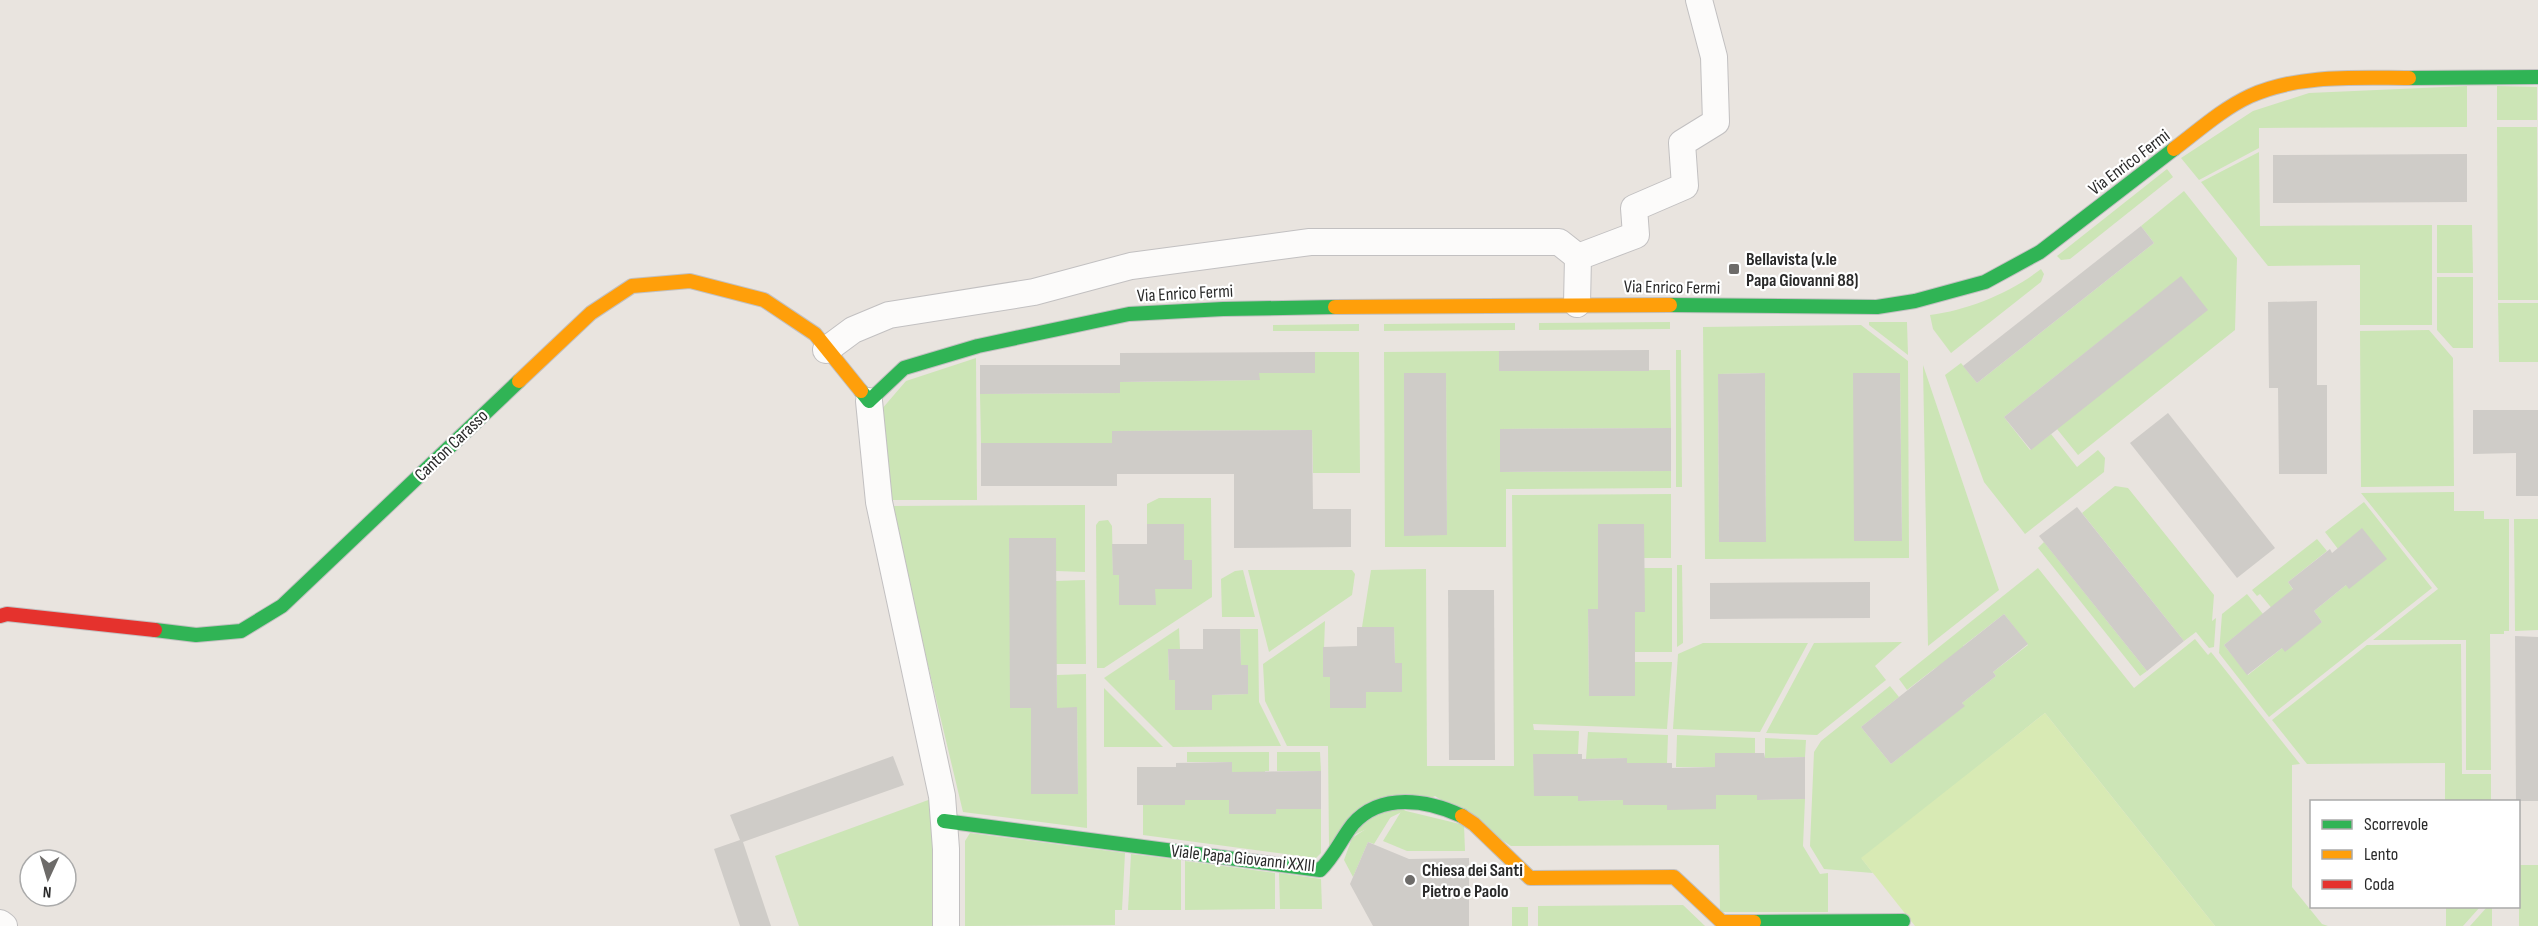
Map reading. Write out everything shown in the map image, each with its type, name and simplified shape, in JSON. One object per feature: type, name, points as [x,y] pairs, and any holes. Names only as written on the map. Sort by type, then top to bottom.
[{"type":"street","points":[[1578,257],[1636,235],[1634,208],[1685,186],[1682,143],[1716,122],[1714,57],[1700,0]]},
{"type":"street","name":"Via Enrico Fermi","points":[[869,401],[904,368],[978,346],[1129,314],[1223,309],[1577,304],[1877,307],[1915,301],[1985,282],[2040,252],[2223,112],[2250,96],[2286,85],[2333,78],[2538,77]]},
{"type":"street","points":[[826,350],[853,330],[889,315],[1034,292],[1131,267],[1310,242],[1559,242],[1578,257]]},
{"type":"street","points":[[1577,304],[1578,257]]},
{"type":"street","name":"Canton Carasso","points":[[0,616],[7,614],[196,635],[241,631],[282,606],[591,313],[632,286],[690,281],[764,300],[815,334],[869,401]]},
{"type":"street","points":[[869,401],[879,502],[937,766],[944,821],[946,926]]},
{"type":"street","name":"Viale Papa Giovanni XXIII","points":[[944,821],[1320,870],[1328,864],[1345,834],[1359,817],[1380,806],[1404,802],[1433,806],[1468,819],[1530,878],[1674,877],[1722,922],[1903,921]]},
{"type":"street","points":[[0,923],[4,926]]},
{"type":"green space","points":[[2467,86],[2467,127],[2259,128],[2259,148],[2199,180],[2181,158],[2253,111],[2309,93]]},
{"type":"green space","points":[[2497,86],[2537,87],[2537,120],[2497,120]]},
{"type":"green space","points":[[2497,127],[2537,127],[2538,300],[2498,300]]},
{"type":"green space","points":[[2259,152],[2260,226],[2432,225],[2432,325],[2360,325],[2360,265],[2268,266],[2201,182]]},
{"type":"green space","points":[[2167,169],[2173,177],[2070,259],[2061,260],[2057,256]]},
{"type":"green space","points":[[2184,191],[2237,258],[2235,330],[2078,455],[2057,429],[2181,277],[2004,417],[2030,450],[2051,434],[2077,467],[2098,450],[2105,458],[2104,472],[2025,534],[1984,482],[1945,375],[1961,363],[1977,383],[2154,243],[2141,226]]},
{"type":"green space","points":[[2437,225],[2472,225],[2473,273],[2437,273]]},
{"type":"green space","points":[[2041,269],[2044,274],[2041,282],[1951,353],[1933,329],[1930,315],[1974,305],[2016,286]]},
{"type":"green space","points":[[2437,277],[2473,277],[2473,348],[2453,348],[2437,330]]},
{"type":"green space","points":[[2498,303],[2538,303],[2538,362],[2499,362]]},
{"type":"green space","points":[[1670,322],[1670,329],[1539,330],[1539,323]]},
{"type":"green space","points":[[1869,322],[1907,322],[1908,355],[1869,325]]},
{"type":"green space","points":[[1515,323],[1515,330],[1384,331],[1384,324]]},
{"type":"green space","points":[[1359,324],[1359,331],[1273,331],[1273,325]]},
{"type":"green space","points":[[1861,325],[1908,361],[1909,558],[1705,559],[1703,327]],"holes":[[[1765,373],[1766,541],[1719,542],[1718,374]],[[1853,373],[1900,373],[1902,540]]]},
{"type":"green space","points":[[2429,330],[2453,358],[2454,486],[2361,487],[2360,331]]},
{"type":"green space","points":[[1676,350],[1681,350],[1682,487],[1676,487]]},
{"type":"green space","points":[[1499,351],[1500,371],[1670,370],[1671,428],[1500,429],[1500,472],[1671,471],[1671,488],[1506,489],[1506,547],[1385,547],[1384,352]],"holes":[[[1404,373],[1446,373],[1447,535],[1404,535]]]},
{"type":"green space","points":[[1315,352],[1359,352],[1360,473],[1313,473],[1312,430],[1112,431],[1112,443],[981,443],[980,394],[1120,393],[1120,382],[1259,380],[1259,373],[1315,372]]},
{"type":"green space","points":[[976,358],[977,500],[889,500],[881,410],[906,381]]},
{"type":"green space","points":[[1923,365],[1999,590],[1928,646]]},
{"type":"green space","points":[[2115,486],[2128,488],[2214,595],[2212,621],[2216,618],[2214,647],[2209,648],[2196,632],[2184,641],[2082,513]]},
{"type":"green space","points":[[2454,492],[2454,511],[2484,511],[2484,519],[2509,519],[2509,631],[2504,631],[2504,634],[2490,634],[2491,770],[2466,770],[2466,640],[2373,640],[2438,589],[2361,493]]},
{"type":"green space","points":[[1671,494],[1671,558],[1644,558],[1644,524],[1598,524],[1598,609],[1588,609],[1589,696],[1635,696],[1635,662],[1672,662],[1667,729],[1533,724],[1534,730],[1579,731],[1578,754],[1534,755],[1534,796],[1578,796],[1579,801],[1623,800],[1624,805],[1667,805],[1716,795],[1757,795],[1757,800],[1805,799],[1803,846],[1820,874],[1828,873],[1828,912],[1720,912],[1719,845],[1511,846],[1435,796],[1329,847],[1328,746],[1287,746],[1265,701],[1263,664],[1325,621],[1323,677],[1330,677],[1330,708],[1366,708],[1366,677],[1402,692],[1402,663],[1395,663],[1394,627],[1362,627],[1371,570],[1426,569],[1427,766],[1514,766],[1512,495]]},
{"type":"green space","points":[[1159,498],[1211,498],[1212,597],[1104,668],[1097,668],[1096,525],[1099,521],[1108,520],[1112,526],[1113,575],[1119,575],[1119,605],[1155,605],[1155,575],[1159,575],[1159,589],[1192,589],[1192,561],[1184,560],[1184,525],[1147,524],[1147,504]]},
{"type":"green space","points":[[2364,502],[2432,588],[2269,717],[2219,653],[2222,614],[2247,594],[2263,614],[2224,645],[2248,675],[2282,648],[2322,622],[2314,611],[2346,585],[2338,549],[2325,532]]},
{"type":"green space","points":[[1085,505],[1085,572],[1056,571],[1031,708],[1031,793],[1078,793],[1077,708],[1057,708],[1057,675],[1086,674],[1087,828],[963,812],[890,506]]},
{"type":"green space","points":[[2514,519],[2538,519],[2538,630],[2515,631]]},
{"type":"green space","points":[[2317,539],[2327,551],[2288,582],[2296,594],[2274,611],[2260,594],[2257,596],[2252,590]]},
{"type":"green space","points":[[2044,542],[2147,671],[2140,676],[2038,548]]},
{"type":"green space","points":[[1677,565],[1682,565],[1683,643],[1677,647]]},
{"type":"green space","points":[[1644,568],[1672,568],[1672,652],[1635,652],[1635,612],[1644,612]]},
{"type":"green space","points":[[2038,568],[2134,688],[2195,639],[2208,655],[2211,652],[2300,764],[2292,765],[2292,887],[2322,924],[2328,926],[2215,926],[2045,713],[1862,859],[1873,873],[1824,869],[1810,846],[1814,752],[1821,741],[1890,686],[1899,697],[1861,727],[1891,764],[1964,706],[1962,703],[1996,676],[1993,672],[2028,645],[2004,614],[1963,646],[1965,650],[1934,669],[1907,690],[1899,679]]},
{"type":"green space","points":[[1243,570],[1255,617],[1222,617],[1221,579],[1235,571]]},
{"type":"green space","points":[[1248,570],[1352,570],[1355,574],[1352,595],[1269,652]]},
{"type":"green space","points":[[1085,580],[1086,664],[1056,664],[1056,581]]},
{"type":"green space","points":[[1179,628],[1180,649],[1168,650],[1169,680],[1175,680],[1176,710],[1211,710],[1211,680],[1215,695],[1248,694],[1248,666],[1241,665],[1240,629],[1258,629],[1259,702],[1281,746],[1173,747],[1104,678]]},
{"type":"green space","points":[[1902,642],[1875,666],[1886,680],[1817,735],[1766,733],[1814,643]]},
{"type":"green space","points":[[1703,643],[1808,643],[1760,732],[1673,729],[1678,654]]},
{"type":"green space","points":[[2461,644],[2462,774],[2491,774],[2491,800],[2445,800],[2445,763],[2307,764],[2272,720],[2367,645]]},
{"type":"green space","points":[[1104,688],[1163,747],[1104,747]]},
{"type":"green space","points":[[2045,713],[2215,926],[1915,926],[1861,858]]},
{"type":"green space","points":[[1588,732],[1668,735],[1667,763],[1627,763],[1626,758],[1586,759]]},
{"type":"green space","points":[[1677,735],[1755,738],[1755,753],[1716,753],[1715,767],[1676,767]]},
{"type":"green space","points":[[1765,738],[1806,740],[1805,757],[1765,758]]},
{"type":"green space","points":[[1187,752],[1269,752],[1269,771],[1265,771],[1265,774],[1232,774],[1232,762],[1187,762]]},
{"type":"green space","points":[[1277,752],[1320,752],[1321,771],[1277,771]]},
{"type":"green space","points":[[931,799],[938,926],[799,926],[775,856]]},
{"type":"green space","points":[[1185,800],[1229,800],[1276,814],[1276,809],[1321,809],[1321,853],[1316,858],[1143,835],[1143,805],[1185,805]]},
{"type":"green space","points":[[1395,810],[1374,844],[1368,842],[1353,877],[1344,860],[1352,838]]},
{"type":"green space","points":[[1402,810],[1464,825],[1465,851],[1407,851],[1383,841]]},
{"type":"green space","points":[[970,833],[1125,853],[1122,910],[1115,910],[1115,925],[965,926],[965,841]]},
{"type":"green space","points":[[1131,854],[1181,860],[1181,910],[1128,910]]},
{"type":"green space","points":[[1185,861],[1275,873],[1275,909],[1185,910]]},
{"type":"green space","points":[[2520,865],[2538,865],[2538,926],[2519,926]]},
{"type":"green space","points":[[1279,873],[1321,879],[1322,909],[1280,909]]},
{"type":"green space","points":[[1683,905],[1705,926],[1538,926],[1538,906]]},
{"type":"green space","points":[[1512,907],[1528,907],[1528,926],[1512,926]]},
{"type":"green space","points":[[2446,908],[2479,908],[2463,926],[2446,926]]},
{"type":"green space","points":[[2486,908],[2492,908],[2492,926],[2470,926]]},
{"type":"building","points":[[2467,154],[2467,202],[2273,203],[2273,155]]},
{"type":"building","points":[[2141,226],[2154,243],[1977,383],[1963,366]]},
{"type":"building","points":[[2181,276],[2208,310],[2031,450],[2004,417]]},
{"type":"building","points":[[2317,301],[2317,385],[2327,385],[2327,474],[2279,474],[2278,388],[2269,388],[2268,302]]},
{"type":"building","points":[[1649,350],[1649,371],[1499,371],[1499,351]]},
{"type":"building","points":[[1315,352],[1315,373],[1259,373],[1260,380],[1120,382],[1120,393],[980,394],[980,365],[1120,365],[1120,353]]},
{"type":"building","points":[[1404,373],[1446,373],[1447,535],[1404,536]]},
{"type":"building","points":[[1765,373],[1766,542],[1719,542],[1718,374]]},
{"type":"building","points":[[1853,373],[1900,373],[1902,541],[1854,541]]},
{"type":"building","points":[[2473,410],[2538,410],[2538,496],[2516,496],[2516,453],[2473,454]]},
{"type":"building","points":[[2168,413],[2275,548],[2237,578],[2130,443]]},
{"type":"building","points":[[1671,428],[1671,471],[1500,472],[1500,429]]},
{"type":"building","points":[[1312,430],[1313,509],[1351,509],[1351,547],[1234,548],[1234,474],[1117,474],[1117,486],[981,486],[981,443],[1112,443],[1112,431]]},
{"type":"building","points":[[2077,507],[2184,641],[2147,671],[2039,536]]},
{"type":"building","points":[[1147,524],[1184,524],[1184,560],[1192,560],[1192,589],[1155,589],[1156,605],[1119,605],[1119,575],[1113,575],[1112,544],[1147,544]]},
{"type":"building","points":[[1598,524],[1644,524],[1645,612],[1635,612],[1635,696],[1589,696],[1588,609],[1598,609]]},
{"type":"building","points":[[2362,528],[2387,559],[2349,589],[2346,585],[2314,611],[2322,622],[2285,652],[2282,648],[2247,675],[2224,645],[2293,589],[2288,582],[2330,549],[2332,553]]},
{"type":"building","points":[[1009,538],[1056,538],[1057,708],[1077,707],[1078,794],[1031,794],[1031,708],[1010,708]]},
{"type":"building","points":[[1870,582],[1870,618],[1710,619],[1710,583]]},
{"type":"building","points":[[1448,590],[1494,590],[1495,760],[1449,760]]},
{"type":"building","points":[[2004,614],[2028,644],[1993,672],[1996,676],[1962,703],[1965,706],[1891,764],[1861,727]]},
{"type":"building","points":[[1357,627],[1394,627],[1395,663],[1402,663],[1402,692],[1366,692],[1366,708],[1330,708],[1330,677],[1323,677],[1323,647],[1357,646]]},
{"type":"building","points":[[1203,629],[1240,629],[1241,665],[1248,665],[1248,694],[1212,695],[1212,710],[1175,710],[1175,680],[1169,680],[1168,649],[1203,649]]},
{"type":"building","points":[[2515,636],[2538,637],[2538,801],[2516,800]]},
{"type":"building","points":[[1715,753],[1764,753],[1765,758],[1805,757],[1805,799],[1757,800],[1757,795],[1716,795],[1716,809],[1667,810],[1667,805],[1623,805],[1623,800],[1578,801],[1578,796],[1534,796],[1533,754],[1582,754],[1582,759],[1627,758],[1627,763],[1672,763],[1672,768],[1715,767]]},
{"type":"building","points":[[893,756],[904,785],[743,842],[771,926],[740,926],[714,849],[740,840],[730,815]]},
{"type":"building","points":[[1232,762],[1232,772],[1321,771],[1321,809],[1276,809],[1276,814],[1229,814],[1229,800],[1185,800],[1185,805],[1137,805],[1137,767],[1176,767],[1176,763]]},
{"type":"building","name":"Chiesa dei Santi Pietro e Paolo","points":[[1368,842],[1409,859],[1469,858],[1469,926],[1373,926],[1350,884]]},
{"type":"traffic: fast","points":[[2409,78],[2538,77]]},
{"type":"traffic: fast","points":[[1670,305],[1877,307],[1915,301],[1985,282],[2040,252],[2174,149]]},
{"type":"traffic: fast","points":[[861,391],[869,401],[904,368],[978,346],[1129,314],[1223,309],[1335,307]]},
{"type":"traffic: fast","points":[[155,630],[196,635],[241,631],[282,606],[519,381]]},
{"type":"traffic: fast","points":[[944,821],[1320,870],[1353,824],[1364,814],[1377,807],[1391,803],[1420,803],[1449,810],[1462,816]]},
{"type":"traffic: fast","points":[[1754,922],[1903,921]]},
{"type":"traffic: slow","points":[[2174,149],[2230,107],[2269,89],[2328,79],[2409,78]]},
{"type":"traffic: slow","points":[[519,381],[591,313],[632,286],[690,281],[764,300],[815,334],[861,391]]},
{"type":"traffic: slow","points":[[1335,307],[1670,305]]},
{"type":"traffic: slow","points":[[1462,816],[1474,824],[1530,878],[1674,877],[1722,922],[1754,922]]},
{"type":"traffic: jam","points":[[0,616],[7,614],[155,630]]},
{"type":"place","name":"Bellavista (v.le Papa Giovanni 88)","points":[[1734,269]]},
{"type":"place","name":"Chiesa dei Santi Pietro e Paolo","points":[[1410,880]]}]
